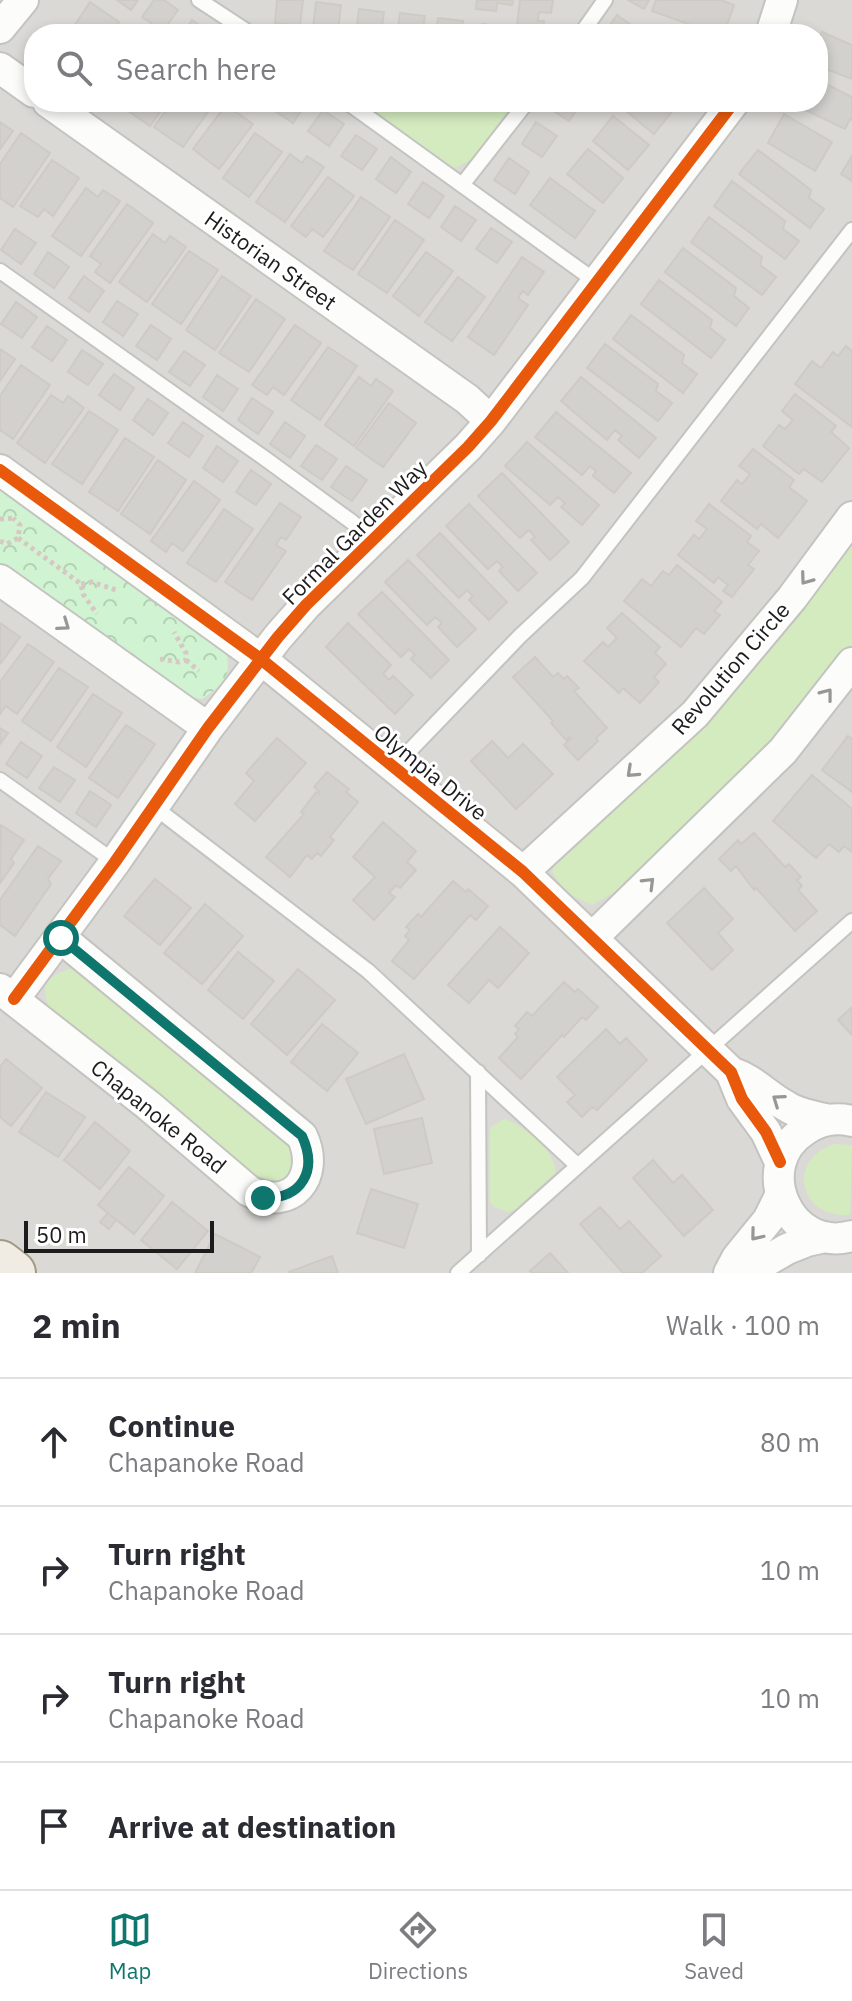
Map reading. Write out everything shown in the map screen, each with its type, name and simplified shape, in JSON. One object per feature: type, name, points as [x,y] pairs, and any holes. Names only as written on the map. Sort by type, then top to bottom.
[{"type":"main road","points":[[0,1263],[13,1273]]},
{"type":"street","points":[[0,28],[23,0]]},
{"type":"street","points":[[774,24],[782,0]]},
{"type":"street","points":[[0,68],[24,85]]},
{"type":"street","name":"Historian Street","points":[[62,112],[467,399],[491,421]]},
{"type":"street","name":"Formal Garden Way","points":[[7,994],[61,938],[208,728],[306,605],[491,421],[726,112]]},
{"type":"street","name":"Olympia Drive","points":[[0,470],[262,660],[523,872],[731,1072],[752,1080],[798,1113],[841,1120]]},
{"type":"street","name":"Revolution Circle","points":[[523,872],[695,714],[792,598],[852,517]]},
{"type":"street","points":[[0,580],[208,728]]},
{"type":"street","points":[[593,937],[783,751],[852,663]]},
{"type":"street","name":"Chapanoke Road","points":[[7,994],[148,1105],[249,1191],[263,1198],[281,1198],[300,1186],[309,1160],[302,1136],[61,938]]},
{"type":"street","name":"Olympia Drive","points":[[731,1072],[742,1099],[771,1139],[780,1162]]},
{"type":"street","points":[[841,1120],[813,1124],[799,1134],[787,1146],[780,1162],[778,1178],[780,1196],[797,1223],[810,1232],[844,1239]]},
{"type":"street","points":[[729,1273],[737,1258],[768,1220],[780,1196]]},
{"type":"street","points":[[746,1273],[807,1241],[844,1239]]},
{"type":"lane","points":[[199,0],[236,24]]},
{"type":"lane","points":[[588,24],[605,0]]},
{"type":"lane","points":[[361,112],[598,283]]},
{"type":"lane","points":[[462,185],[519,112]]},
{"type":"lane","points":[[394,767],[520,636],[582,578],[852,230]]},
{"type":"lane","points":[[0,271],[267,460],[373,541]]},
{"type":"lane","points":[[0,780],[115,862]]},
{"type":"lane","points":[[153,806],[368,971],[578,1166]]},
{"type":"lane","points":[[458,1273],[852,921]]},
{"type":"lane","points":[[478,1072],[479,1255]]},
{"type":"path","points":[[0,519],[9,517],[17,521],[21,530],[18,538],[7,544],[0,541]]},
{"type":"path","points":[[18,538],[81,584],[87,601],[105,623]]},
{"type":"path","points":[[81,584],[92,582],[126,595]]},
{"type":"path","points":[[171,626],[186,653],[186,660]]},
{"type":"path","points":[[156,657],[165,661],[186,660],[199,671]]},
{"type":"shaded area","points":[[0,0],[852,0],[852,1273],[0,1273]]},
{"type":"green space","points":[[371,112],[507,112],[472,159],[455,168]]},
{"type":"green space","points":[[0,484],[224,644],[228,670],[222,682],[202,699],[178,694],[0,566]]},
{"type":"green space","points":[[852,536],[852,645],[782,734],[615,892],[592,905],[565,892],[552,871],[561,851]]},
{"type":"green space","points":[[75,967],[294,1139],[299,1165],[285,1183],[259,1181],[53,1015],[46,997],[47,984],[57,974]]},
{"type":"green space","points":[[504,1119],[520,1126],[537,1140],[555,1165],[555,1173],[516,1209],[508,1212],[494,1207],[490,1202],[491,1127]]},
{"type":"green space","points":[[834,1144],[852,1145],[850,1215],[833,1214],[819,1208],[810,1199],[805,1187],[809,1162]]},
{"type":"building","points":[[117,0],[138,0],[131,10]]},
{"type":"building","points":[[154,0],[164,0],[178,10],[168,24],[152,24],[142,17]]},
{"type":"building","points":[[277,0],[303,0],[300,24],[275,23]]},
{"type":"building","points":[[477,0],[513,0],[512,5],[497,3],[496,11],[476,9]]},
{"type":"building","points":[[520,0],[553,0],[551,13],[539,12],[538,21],[544,21],[544,24],[517,24]]},
{"type":"building","points":[[628,0],[649,0],[644,9]]},
{"type":"building","points":[[656,0],[721,0],[734,5],[727,24],[688,24],[652,11]]},
{"type":"building","points":[[90,2],[119,22],[118,24],[76,24]]},
{"type":"building","points":[[316,2],[341,5],[339,24],[313,24]]},
{"type":"building","points":[[359,9],[384,12],[382,24],[357,24]]},
{"type":"building","points":[[400,13],[425,16],[424,24],[398,24]]},
{"type":"building","points":[[617,15],[630,24],[611,24]]},
{"type":"building","points":[[438,18],[463,21],[463,24],[437,24]]},
{"type":"building","points":[[828,35],[852,45],[852,79],[828,70]]},
{"type":"building","points":[[828,85],[852,97],[852,120],[845,129],[810,112],[828,112]]},
{"type":"building","points":[[130,112],[160,112],[150,126]]},
{"type":"building","points":[[165,112],[208,112],[183,147],[154,127]]},
{"type":"building","points":[[221,112],[236,112],[253,124],[219,169],[193,149]]},
{"type":"building","points":[[276,112],[300,112],[293,123]]},
{"type":"building","points":[[322,112],[344,124],[329,146],[308,131]]},
{"type":"building","points":[[556,112],[575,112],[569,121]]},
{"type":"building","points":[[627,112],[672,112],[654,134]]},
{"type":"building","points":[[784,114],[832,142],[815,171],[768,143]]},
{"type":"building","points":[[613,116],[649,145],[628,170],[593,141]]},
{"type":"building","points":[[0,122],[13,131],[0,149]]},
{"type":"building","points":[[536,122],[557,136],[542,157],[522,144]]},
{"type":"building","points":[[21,133],[50,153],[13,207],[0,198],[0,164]]},
{"type":"building","points":[[255,133],[282,152],[249,197],[223,178]]},
{"type":"building","points":[[356,135],[377,149],[362,170],[341,156]]},
{"type":"building","points":[[588,149],[623,178],[603,203],[567,174]]},
{"type":"building","points":[[758,150],[811,190],[809,198],[824,209],[810,228],[739,174]]},
{"type":"building","points":[[290,154],[302,163],[307,156],[324,167],[285,222],[256,202]]},
{"type":"building","points":[[852,156],[852,181],[841,174]]},
{"type":"building","points":[[391,157],[411,172],[396,193],[376,179]]},
{"type":"building","points":[[509,158],[529,172],[515,194],[494,180]]},
{"type":"building","points":[[52,160],[79,178],[53,216],[44,209],[38,217],[20,206]]},
{"type":"building","points":[[328,177],[354,196],[323,237],[312,229],[306,237],[291,226]]},
{"type":"building","points":[[550,178],[595,211],[575,238],[530,205]]},
{"type":"building","points":[[732,181],[785,221],[783,229],[799,241],[785,259],[714,206]]},
{"type":"building","points":[[423,182],[444,196],[429,218],[408,204]]},
{"type":"building","points":[[86,188],[98,197],[103,190],[120,201],[81,256],[52,236]]},
{"type":"building","points":[[361,197],[390,217],[353,270],[324,251]]},
{"type":"building","points":[[127,204],[153,223],[110,283],[95,272],[101,264],[90,256]]},
{"type":"building","points":[[455,206],[476,220],[461,241],[441,227]]},
{"type":"building","points":[[709,217],[762,257],[760,265],[776,277],[762,295],[691,242]]},
{"type":"building","points":[[395,220],[424,240],[387,293],[358,274]]},
{"type":"building","points":[[491,228],[512,242],[497,263],[476,249]]},
{"type":"building","points":[[15,229],[36,243],[21,264],[1,250]]},
{"type":"building","points":[[153,234],[165,243],[170,236],[186,247],[147,302],[119,282]]},
{"type":"building","points":[[683,248],[736,288],[734,296],[749,308],[736,326],[665,272]]},
{"type":"building","points":[[189,251],[218,270],[181,324],[152,304]]},
{"type":"building","points":[[48,252],[69,267],[54,288],[34,274]]},
{"type":"building","points":[[426,252],[453,271],[419,316],[393,296]]},
{"type":"building","points":[[522,257],[544,272],[528,295],[523,291],[518,298],[528,305],[494,355],[468,337]]},
{"type":"building","points":[[84,276],[104,291],[89,312],[69,298]]},
{"type":"building","points":[[222,276],[251,296],[215,350],[186,330]]},
{"type":"building","points":[[458,277],[485,297],[452,341],[425,322]]},
{"type":"building","points":[[659,280],[712,320],[710,328],[725,340],[711,358],[641,304]]},
{"type":"building","points":[[256,299],[285,319],[249,372],[219,353]]},
{"type":"building","points":[[117,301],[138,314],[123,336],[103,322]]},
{"type":"building","points":[[16,302],[37,317],[22,338],[1,324]]},
{"type":"building","points":[[631,315],[684,355],[682,363],[697,374],[683,393],[613,339]]},
{"type":"building","points":[[151,325],[171,339],[157,360],[136,346]]},
{"type":"building","points":[[295,325],[321,343],[284,395],[273,387],[267,395],[252,385]]},
{"type":"building","points":[[47,326],[67,340],[52,361],[32,347]]},
{"type":"building","points":[[605,344],[658,384],[656,391],[672,403],[658,421],[587,368]]},
{"type":"building","points":[[846,346],[852,351],[852,427],[795,384],[812,361],[821,368],[833,352],[838,356]]},
{"type":"building","points":[[328,347],[357,366],[320,420],[291,400]]},
{"type":"building","points":[[0,349],[15,359],[0,381]]},
{"type":"building","points":[[82,350],[103,364],[88,385],[68,372]]},
{"type":"building","points":[[184,351],[205,365],[190,386],[169,372]]},
{"type":"building","points":[[21,365],[50,385],[13,439],[0,430],[0,396]]},
{"type":"building","points":[[114,374],[134,388],[120,410],[99,395]]},
{"type":"building","points":[[217,375],[238,389],[223,411],[203,397]]},
{"type":"building","points":[[359,377],[371,386],[376,379],[393,391],[354,446],[325,425]]},
{"type":"building","points":[[581,377],[656,438],[639,458],[618,440],[622,436],[615,430],[607,440],[561,401]]},
{"type":"building","points":[[795,394],[836,426],[831,432],[849,448],[822,482],[804,469],[799,474],[763,446],[779,425],[785,429],[793,420],[782,411]]},
{"type":"building","points":[[51,395],[63,403],[68,396],[84,408],[45,463],[17,443]]},
{"type":"building","points":[[252,398],[273,412],[258,434],[238,420]]},
{"type":"building","points":[[148,399],[168,413],[153,435],[133,420]]},
{"type":"building","points":[[389,403],[416,423],[383,467],[356,448]]},
{"type":"building","points":[[89,411],[118,430],[82,484],[52,464]]},
{"type":"building","points":[[556,412],[631,473],[614,493],[593,476],[596,471],[590,466],[582,475],[535,437]]},
{"type":"building","points":[[183,422],[203,436],[189,457],[168,443]]},
{"type":"building","points":[[285,422],[305,436],[290,458],[270,444]]},
{"type":"building","points":[[125,438],[154,457],[118,511],[89,492]]},
{"type":"building","points":[[527,442],[599,505],[582,525],[561,507],[565,503],[558,497],[550,505],[505,466]]},
{"type":"building","points":[[316,445],[337,459],[322,480],[301,466]]},
{"type":"building","points":[[217,446],[238,461],[223,482],[203,468]]},
{"type":"building","points":[[753,449],[794,480],[789,487],[807,501],[778,538],[761,524],[757,529],[721,501],[737,480],[742,484],[750,474],[739,466]]},
{"type":"building","points":[[158,460],[186,480],[150,534],[121,514]]},
{"type":"building","points":[[346,466],[367,480],[352,501],[331,487]]},
{"type":"building","points":[[251,470],[271,484],[256,505],[236,492]]},
{"type":"building","points":[[502,473],[569,542],[550,560],[531,540],[535,537],[529,530],[520,538],[478,496]]},
{"type":"building","points":[[194,481],[220,500],[183,551],[172,543],[166,552],[151,541]]},
{"type":"building","points":[[280,503],[301,517],[286,540],[281,537],[276,545],[286,551],[252,600],[225,582]]},
{"type":"building","points":[[469,504],[537,573],[518,591],[499,571],[503,567],[497,561],[488,569],[446,526]]},
{"type":"building","points":[[709,504],[751,536],[747,542],[759,551],[748,565],[754,569],[732,597],[723,591],[728,585],[718,577],[714,583],[678,555],[694,535],[699,539],[707,529],[696,521]]},
{"type":"building","points":[[224,509],[253,529],[216,582],[187,563]]},
{"type":"building","points":[[440,533],[507,602],[489,620],[469,600],[473,596],[467,590],[459,598],[417,555]]},
{"type":"building","points":[[408,560],[476,629],[457,647],[438,627],[442,623],[435,617],[427,625],[385,582]]},
{"type":"building","points":[[677,565],[722,602],[714,611],[720,615],[704,634],[696,628],[681,647],[624,601],[642,579],[651,586],[663,571],[669,575]]},
{"type":"building","points":[[382,592],[449,660],[431,678],[411,659],[415,655],[409,649],[401,657],[358,614]]},
{"type":"building","points":[[622,613],[660,647],[655,653],[666,664],[654,677],[659,682],[640,703],[623,688],[619,693],[584,661],[603,642],[608,647],[617,638],[607,628]]},
{"type":"building","points":[[0,623],[20,637],[0,664]]},
{"type":"building","points":[[348,623],[391,665],[383,674],[389,680],[393,676],[413,695],[395,714],[326,647]]},
{"type":"building","points":[[28,644],[54,662],[17,714],[6,706],[0,714],[0,682]]},
{"type":"building","points":[[535,657],[553,677],[558,673],[564,679],[567,676],[579,688],[574,691],[607,728],[578,760],[564,745],[571,738],[566,740],[513,677]]},
{"type":"building","points":[[59,668],[88,687],[51,741],[22,721]]},
{"type":"building","points":[[93,694],[122,713],[86,767],[57,747]]},
{"type":"building","points":[[126,725],[155,744],[118,798],[89,778]]},
{"type":"building","points":[[0,728],[8,733],[0,744]]},
{"type":"building","points":[[848,736],[852,739],[852,792],[822,770]]},
{"type":"building","points":[[277,738],[306,763],[255,821],[235,804],[254,781],[246,773]]},
{"type":"building","points":[[492,741],[508,758],[523,744],[553,774],[516,809],[471,761]]},
{"type":"building","points":[[21,742],[42,756],[27,778],[6,764]]},
{"type":"building","points":[[54,767],[75,780],[60,802],[39,788]]},
{"type":"building","points":[[327,772],[349,789],[346,792],[358,802],[330,837],[334,840],[321,856],[317,853],[312,859],[307,855],[290,877],[266,857],[304,814],[301,812],[316,792],[319,794],[314,787]]},
{"type":"building","points":[[812,775],[852,809],[852,852],[844,846],[839,852],[829,844],[816,858],[773,821]]},
{"type":"building","points":[[90,791],[111,805],[96,827],[76,813]]},
{"type":"building","points":[[383,822],[416,851],[407,862],[416,870],[400,888],[396,885],[389,893],[395,897],[374,920],[353,900],[375,877],[353,857]]},
{"type":"building","points":[[1,825],[24,840],[11,859],[14,863],[0,883]]},
{"type":"building","points":[[754,833],[785,867],[789,864],[801,877],[797,880],[802,886],[798,890],[817,911],[795,931],[756,888],[754,890],[736,866],[731,871],[719,859],[738,840],[741,844]]},
{"type":"building","points":[[38,846],[61,861],[48,879],[51,884],[15,936],[0,925],[0,900]]},
{"type":"building","points":[[155,879],[191,908],[160,945],[124,916]]},
{"type":"building","points":[[453,881],[488,906],[476,920],[470,915],[414,979],[392,961],[409,940],[405,936],[410,930],[406,927],[418,914],[421,917]]},
{"type":"building","points":[[704,888],[733,919],[718,933],[733,950],[712,970],[667,923]]},
{"type":"building","points":[[205,904],[243,936],[202,984],[164,953]]},
{"type":"building","points":[[500,927],[529,953],[498,988],[489,980],[469,1003],[448,985]]},
{"type":"building","points":[[238,952],[274,981],[243,1019],[208,990]]},
{"type":"building","points":[[298,969],[335,1000],[287,1055],[251,1024]]},
{"type":"building","points":[[564,982],[575,992],[578,989],[598,1007],[586,1020],[582,1017],[564,1037],[562,1035],[521,1079],[499,1058],[518,1037],[515,1034],[519,1029],[515,1026],[527,1012],[532,1016]]},
{"type":"building","points":[[852,1007],[852,1035],[838,1020]]},
{"type":"building","points":[[322,1024],[358,1053],[327,1091],[291,1062]]},
{"type":"building","points":[[606,1029],[620,1044],[626,1038],[647,1060],[597,1110],[592,1107],[582,1117],[567,1102],[575,1095],[557,1077]]},
{"type":"building","points":[[404,1054],[424,1099],[366,1124],[346,1079]]},
{"type":"building","points":[[6,1059],[42,1088],[11,1126],[0,1117],[0,1067]]},
{"type":"building","points":[[46,1092],[85,1117],[58,1157],[19,1132]]},
{"type":"building","points":[[422,1118],[432,1163],[384,1174],[374,1129]]},
{"type":"building","points":[[95,1122],[130,1151],[100,1189],[64,1160]]},
{"type":"building","points":[[653,1160],[673,1183],[682,1175],[713,1210],[684,1236],[633,1178]]},
{"type":"building","points":[[129,1167],[164,1196],[134,1234],[98,1205]]},
{"type":"building","points":[[371,1189],[418,1204],[404,1248],[357,1233]]},
{"type":"building","points":[[172,1202],[208,1231],[177,1269],[141,1240]]},
{"type":"building","points":[[600,1207],[620,1229],[629,1221],[661,1256],[642,1273],[623,1273],[580,1224]]},
{"type":"building","points":[[108,1213],[116,1220],[109,1229],[100,1222]]},
{"type":"building","points":[[215,1234],[260,1257],[251,1273],[195,1273]]},
{"type":"building","points":[[550,1253],[568,1273],[530,1271]]},
{"type":"building","points":[[332,1256],[338,1273],[289,1273],[289,1272]]},
{"type":"cycle path","points":[[14,999],[208,728],[278,637],[306,605],[491,421],[726,112]]},
{"type":"cycle path","points":[[0,470],[262,660],[523,872],[731,1072],[742,1099],[766,1132],[780,1162]]},
{"type":"route","points":[[61,938],[302,1136],[309,1160],[300,1186],[281,1198],[263,1198]]}]
